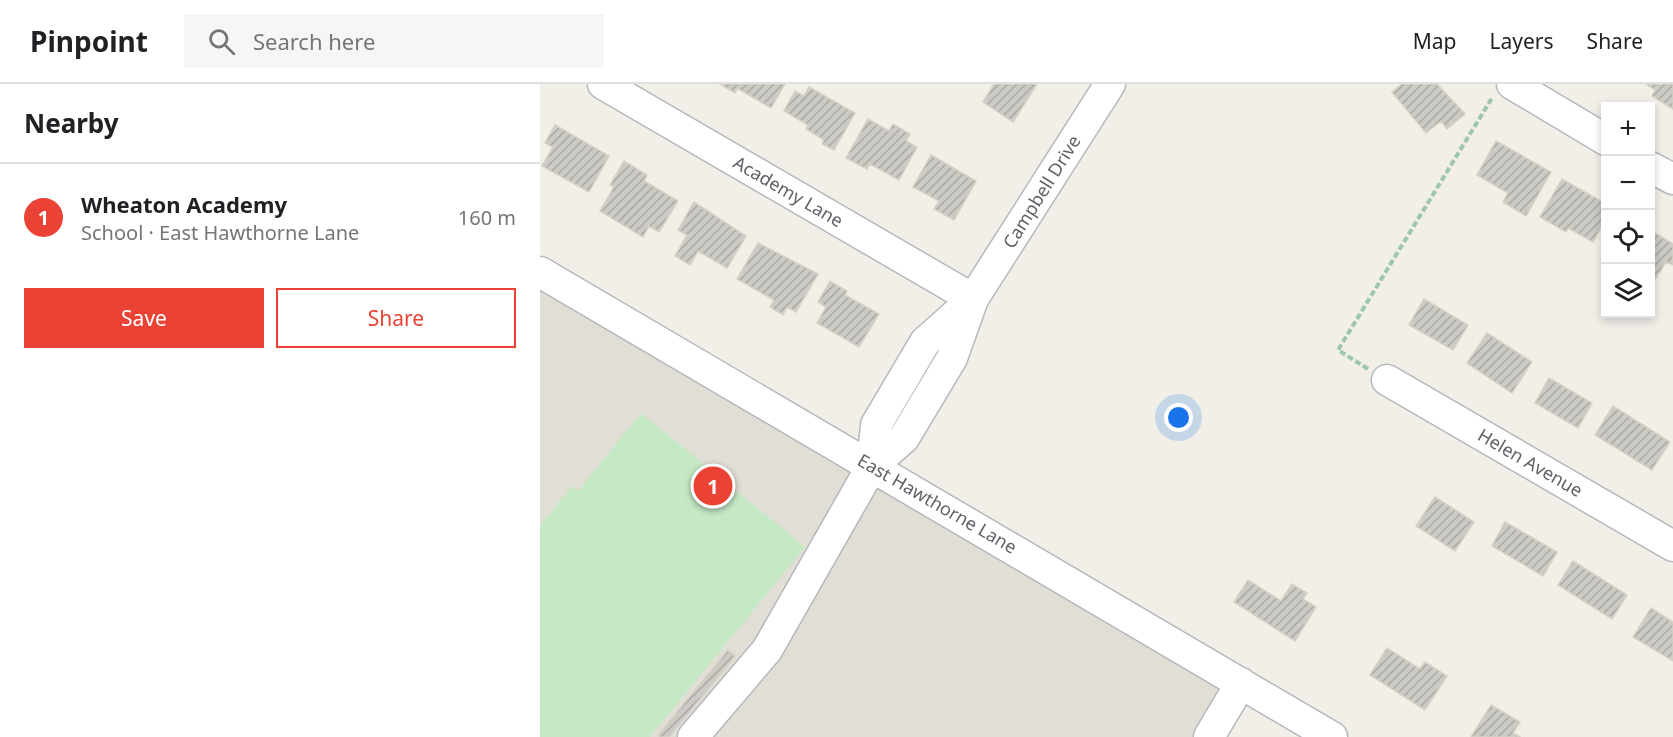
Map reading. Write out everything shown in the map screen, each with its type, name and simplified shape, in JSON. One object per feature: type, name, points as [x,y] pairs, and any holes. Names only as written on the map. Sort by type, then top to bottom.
[{"type":"street","name":"Academy Lane","points":[[603,84],[973,299]]},
{"type":"street","name":"Campbell Drive","points":[[872,466],[876,424],[925,342],[973,299],[1110,84]]},
{"type":"street","points":[[1504,89],[1601,138]]},
{"type":"street","points":[[1655,170],[1673,179]]},
{"type":"street","name":"East Hawthorne Lane","points":[[540,272],[1332,737]]},
{"type":"street","name":"Helen Avenue","points":[[1387,380],[1673,546]]},
{"type":"street","points":[[693,737],[767,650],[872,466]]},
{"type":"street","points":[[1209,737],[1241,683]]},
{"type":"path","points":[[1387,380],[1338,351],[1504,89]]},
{"type":"shaded area","points":[[540,288],[1230,684],[1201,737],[540,737]]},
{"type":"green space","points":[[641,413],[805,547],[650,737],[540,737],[540,525],[572,486],[578,491]]},
{"type":"building","points":[[720,84],[785,84],[771,108],[737,88],[735,93]]},
{"type":"building","points":[[994,84],[1037,84],[1013,122],[983,102]]},
{"type":"building","points":[[1402,84],[1437,84],[1465,114],[1447,129],[1441,121],[1426,133],[1392,92]]},
{"type":"building","points":[[1646,84],[1673,84],[1673,109],[1652,96],[1655,90]]},
{"type":"building","points":[[809,87],[855,113],[834,150],[822,144],[824,140],[806,129],[808,125],[784,111],[795,91],[804,96]]},
{"type":"building","points":[[868,119],[889,131],[893,124],[910,134],[906,141],[917,147],[899,180],[870,164],[867,169],[846,158]]},
{"type":"building","points":[[555,125],[609,156],[589,192],[542,166],[553,147],[545,143]]},
{"type":"building","points":[[1496,141],[1551,172],[1526,216],[1503,202],[1508,193],[1477,175]]},
{"type":"building","points":[[931,155],[976,181],[954,220],[934,209],[939,201],[913,187]]},
{"type":"building","points":[[624,161],[647,175],[644,181],[678,201],[659,232],[649,226],[643,237],[600,211],[614,187],[610,185]]},
{"type":"building","points":[[1562,179],[1601,201],[1601,228],[1593,242],[1568,228],[1566,232],[1540,217]]},
{"type":"building","points":[[694,202],[746,236],[727,268],[698,251],[690,265],[675,256],[687,235],[678,230]]},
{"type":"building","points":[[1655,233],[1673,244],[1673,265],[1666,262],[1655,279]]},
{"type":"building","points":[[758,243],[818,274],[796,312],[787,307],[783,315],[770,307],[774,300],[737,279]]},
{"type":"building","points":[[830,281],[847,291],[845,295],[879,314],[859,347],[817,323],[826,307],[818,302]]},
{"type":"building","points":[[1424,299],[1468,325],[1453,350],[1409,325]]},
{"type":"building","points":[[1487,333],[1532,362],[1512,393],[1467,363]]},
{"type":"building","points":[[1549,378],[1592,403],[1578,428],[1535,403]]},
{"type":"building","points":[[1613,406],[1670,442],[1652,470],[1595,435]]},
{"type":"building","points":[[1435,497],[1474,522],[1455,551],[1416,526]]},
{"type":"building","points":[[1505,522],[1557,552],[1543,576],[1492,546]]},
{"type":"building","points":[[1573,561],[1627,595],[1612,619],[1558,585]]},
{"type":"building","points":[[1248,580],[1281,601],[1292,584],[1307,593],[1303,599],[1316,607],[1295,641],[1234,602]]},
{"type":"building","points":[[1651,608],[1673,622],[1673,661],[1633,637]]},
{"type":"building","points":[[1387,648],[1420,669],[1425,662],[1447,676],[1425,710],[1370,675]]},
{"type":"building","points":[[728,650],[735,656],[669,737],[660,737],[658,735]]},
{"type":"building","points":[[1491,705],[1520,722],[1513,733],[1520,737],[1471,737]]},
{"type":"place","name":"Wheaton Academy","points":[[713,486]]}]
